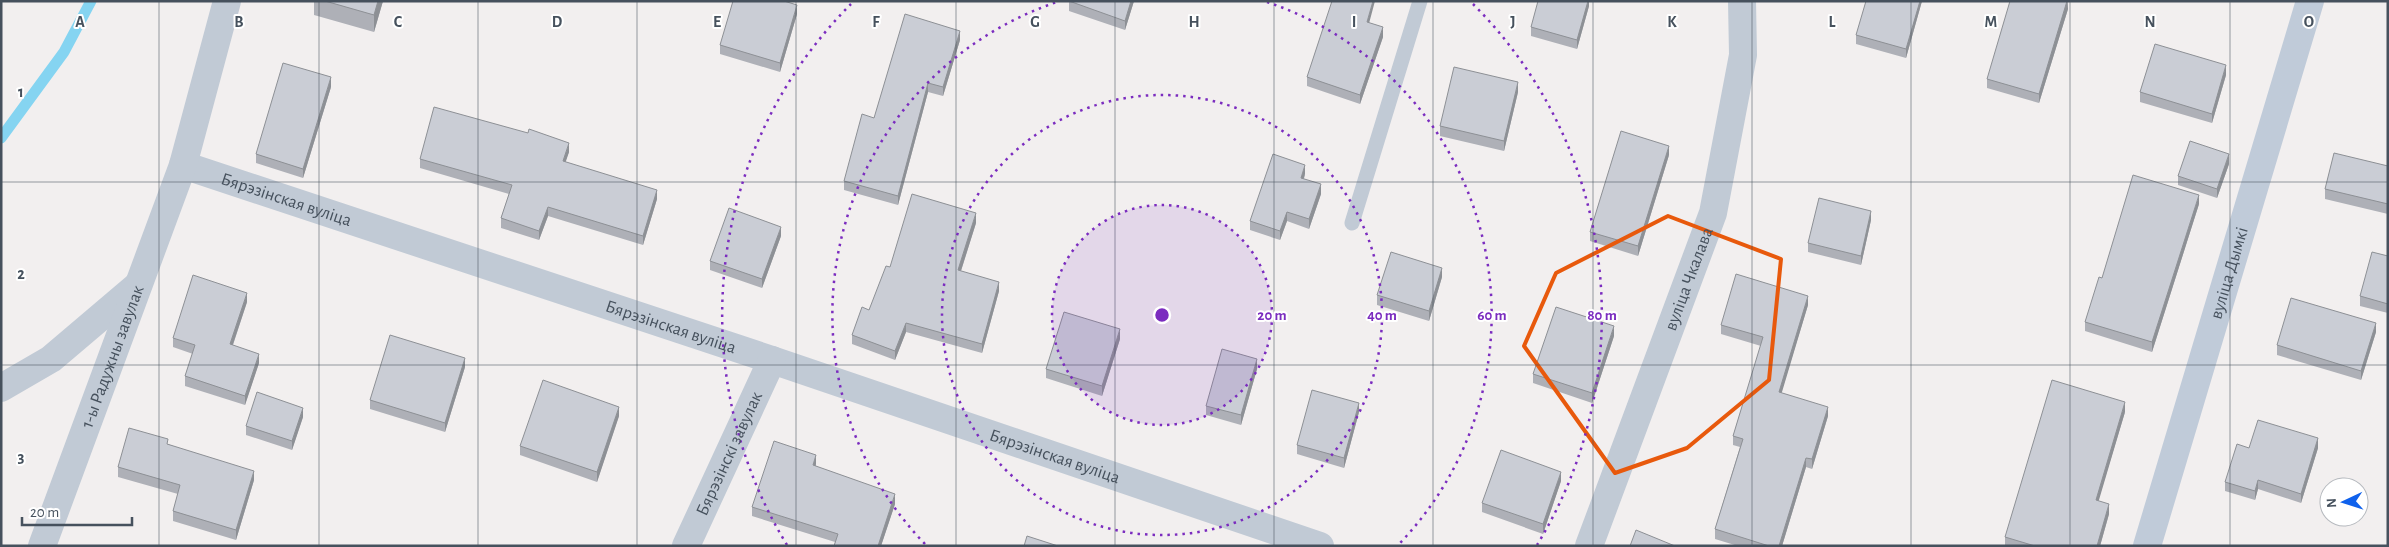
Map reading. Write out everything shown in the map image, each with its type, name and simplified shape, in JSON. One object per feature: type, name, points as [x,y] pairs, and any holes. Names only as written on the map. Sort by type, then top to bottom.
[{"type":"main road","name":"вуліца Дымкі","points":[[2147,546],[2310,1]]},
{"type":"street","points":[[183,165],[227,1]]},
{"type":"street","name":"вуліца Чкалава","points":[[1588,546],[1713,213],[1743,55],[1742,1]]},
{"type":"street","name":"1-ы Радужны завулак","points":[[45,544],[183,165]]},
{"type":"street","name":"Бярэзінская вуліца","points":[[183,165],[772,360],[1280,539],[1320,546]]},
{"type":"street","points":[[1,388],[51,359],[138,286]]},
{"type":"street","name":"Бярэзінскі завулак","points":[[686,546],[772,360]]},
{"type":"lane","points":[[1352,223],[1420,1]]},
{"type":"highlighted area","points":[[1668,216],[1781,259],[1769,380],[1687,448],[1615,473],[1524,346],[1556,273]]},
{"type":"building","points":[[325,1],[378,1],[374,15]]},
{"type":"building","points":[[733,1],[784,1],[797,5],[780,63],[720,45]]},
{"type":"building","points":[[1069,1],[1131,1],[1125,21]]},
{"type":"building","points":[[1332,1],[1373,1],[1367,22],[1383,27],[1360,95],[1307,77]]},
{"type":"building","points":[[1538,1],[1588,1],[1577,40],[1531,27]]},
{"type":"building","points":[[1866,1],[1920,1],[1906,49],[1856,35]]},
{"type":"building","points":[[2010,1],[2067,1],[2039,94],[1987,79]]},
{"type":"building","points":[[905,14],[960,31],[943,87],[928,83],[898,196],[844,181],[862,114],[874,118]]},
{"type":"building","points":[[2155,44],[2226,65],[2212,114],[2140,92]]},
{"type":"building","points":[[283,63],[331,77],[303,169],[256,154]]},
{"type":"building","points":[[1454,67],[1518,82],[1504,141],[1440,126]]},
{"type":"building","points":[[434,107],[528,133],[529,129],[569,143],[563,161],[657,190],[643,236],[548,207],[539,231],[501,218],[512,185],[420,159]]},
{"type":"building","points":[[1621,131],[1669,146],[1638,246],[1590,232]]},
{"type":"building","points":[[2190,141],[2229,154],[2217,189],[2178,176]]},
{"type":"building","points":[[2334,153],[2388,166],[2388,204],[2325,189]]},
{"type":"building","points":[[1273,154],[1305,165],[1301,178],[1321,184],[1309,219],[1287,212],[1280,231],[1250,221]]},
{"type":"building","points":[[2133,175],[2199,195],[2152,342],[2085,322],[2099,277],[2102,278]]},
{"type":"building","points":[[912,194],[976,213],[958,270],[999,282],[982,344],[906,323],[895,351],[852,335],[862,307],[869,310],[886,266],[890,267]]},
{"type":"building","points":[[1819,198],[1871,211],[1861,256],[1808,243]]},
{"type":"building","points":[[729,208],[781,227],[762,279],[710,261]]},
{"type":"building","points":[[1391,252],[1442,268],[1429,311],[1377,295]]},
{"type":"building","points":[[2372,252],[2388,256],[2388,304],[2360,296]]},
{"type":"building","points":[[1736,274],[1808,296],[1779,392],[1828,407],[1812,459],[1806,458],[1779,546],[1769,546],[1715,529],[1743,439],[1733,436],[1763,337],[1721,325]]},
{"type":"building","points":[[193,275],[247,293],[230,344],[259,354],[245,396],[185,376],[195,345],[173,338]]},
{"type":"building","points":[[2291,298],[2376,323],[2361,371],[2277,345]]},
{"type":"building","points":[[1556,307],[1614,326],[1592,393],[1533,374]]},
{"type":"building","points":[[1064,312],[1120,329],[1102,386],[1046,369]]},
{"type":"building","points":[[390,335],[465,358],[445,423],[370,400]]},
{"type":"building","points":[[1222,349],[1257,359],[1241,415],[1206,406]]},
{"type":"building","points":[[543,380],[619,407],[597,472],[520,446]]},
{"type":"building","points":[[2052,380],[2125,402],[2096,500],[2109,504],[2097,546],[2035,546],[2005,537]]},
{"type":"building","points":[[1312,390],[1359,403],[1344,458],[1297,445]]},
{"type":"building","points":[[257,392],[303,408],[292,441],[246,426]]},
{"type":"building","points":[[2258,420],[2318,438],[2301,494],[2258,480],[2255,491],[2225,482],[2237,444],[2249,448]]},
{"type":"building","points":[[129,428],[168,439],[167,444],[254,471],[236,530],[173,511],[180,485],[118,467]]},
{"type":"building","points":[[774,441],[816,455],[813,465],[895,494],[878,546],[834,546],[838,534],[752,507]]},
{"type":"building","points":[[1501,450],[1561,472],[1543,524],[1482,503]]},
{"type":"building","points":[[1636,530],[1675,546],[1630,546]]},
{"type":"building","points":[[1027,536],[1058,546],[1024,546]]},
{"type":"waterway","points":[[1,138],[64,52],[91,1]]}]
